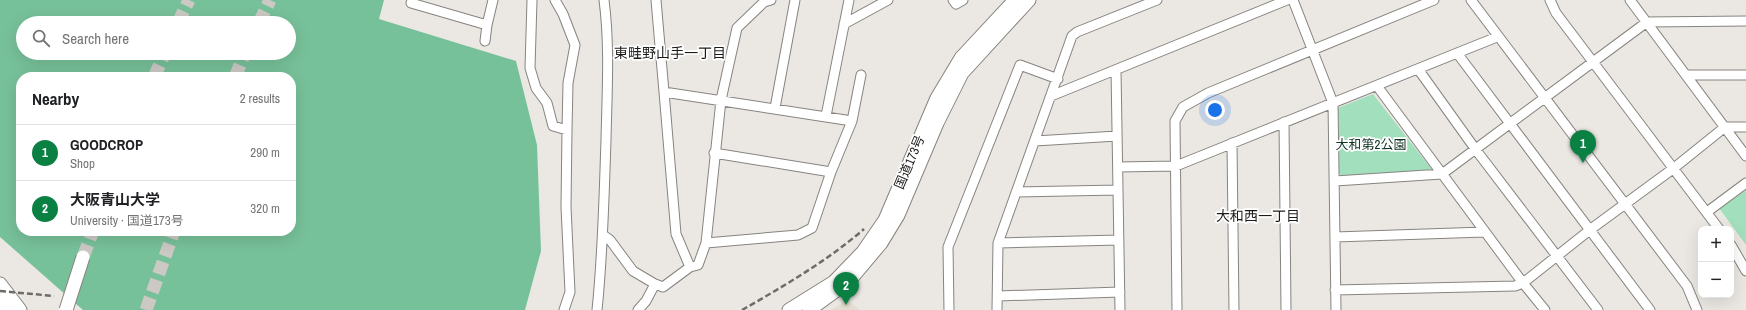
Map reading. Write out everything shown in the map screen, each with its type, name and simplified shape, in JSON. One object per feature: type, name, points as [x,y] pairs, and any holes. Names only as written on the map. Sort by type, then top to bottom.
[{"type":"highway","name":"国道173号","points":[[789,310],[834,282],[863,252],[885,220],[937,98],[961,58],[1015,0]]},
{"type":"highway","name":"国道173号","points":[[809,310],[849,281],[881,243],[898,214],[937,122],[962,73],[1029,0]]},
{"type":"highway","points":[[66,310],[83,257]]},
{"type":"highway","points":[[0,284],[20,310]]},
{"type":"highway","points":[[0,300],[8,310]]},
{"type":"street","points":[[412,0],[411,3],[487,25]]},
{"type":"street","points":[[485,41],[492,0]]},
{"type":"street","points":[[532,0],[530,68],[536,88],[547,103],[553,126],[567,130]]},
{"type":"street","points":[[555,0],[563,14],[575,45],[568,83],[566,207],[570,292],[564,310]]},
{"type":"street","points":[[597,310],[603,235],[607,80],[608,27],[604,0]]},
{"type":"street","points":[[656,0],[676,234],[690,267]]},
{"type":"street","points":[[775,108],[795,0]]},
{"type":"street","points":[[826,116],[849,0]]},
{"type":"street","points":[[844,24],[888,0]]},
{"type":"street","points":[[953,0],[956,4],[963,0]]},
{"type":"street","points":[[997,310],[998,243],[1058,79],[1072,36],[1077,32],[1157,0]]},
{"type":"street","points":[[1051,96],[1287,0]]},
{"type":"street","points":[[1293,0],[1333,103],[1336,310]]},
{"type":"street","points":[[1178,310],[1175,121],[1182,107],[1208,93],[1434,0]]},
{"type":"street","points":[[1471,0],[1497,37],[1545,97],[1687,286],[1696,310]]},
{"type":"street","points":[[1550,0],[1556,13],[1717,226]]},
{"type":"street","points":[[1630,0],[1746,156]]},
{"type":"street","points":[[603,235],[610,240],[633,271],[663,287],[690,267],[698,265],[706,243],[714,153],[722,100],[737,28],[765,1]]},
{"type":"street","points":[[1335,181],[1442,174],[1647,22],[1746,21]]},
{"type":"street","points":[[1118,167],[1176,166],[1497,37]]},
{"type":"street","points":[[1457,53],[1650,310]]},
{"type":"street","points":[[949,310],[948,247],[1020,65],[1058,79]]},
{"type":"street","points":[[1418,69],[1476,150],[1598,310]]},
{"type":"street","points":[[1116,70],[1120,310]]},
{"type":"street","points":[[706,243],[798,235],[812,228],[831,172],[852,121],[861,75]]},
{"type":"street","points":[[1686,75],[1746,75]]},
{"type":"street","points":[[1377,86],[1523,283],[1545,310]]},
{"type":"street","points":[[664,92],[852,121]]},
{"type":"street","points":[[1284,122],[1286,310]]},
{"type":"street","points":[[1336,290],[1515,286],[1523,283],[1590,229],[1674,168],[1725,127],[1746,127]]},
{"type":"street","points":[[1035,141],[1117,136]]},
{"type":"street","points":[[1232,144],[1234,310]]},
{"type":"street","points":[[714,153],[831,172]]},
{"type":"street","points":[[1707,212],[1746,183]]},
{"type":"street","points":[[1016,192],[1118,190]]},
{"type":"street","points":[[1335,237],[1485,232]]},
{"type":"street","points":[[998,243],[1119,240]]},
{"type":"street","points":[[1734,250],[1746,271]]},
{"type":"street","points":[[638,310],[646,301],[655,284]]},
{"type":"street","points":[[998,296],[1120,292]]},
{"type":"shaded area","points":[[847,300],[860,310],[831,310]]},
{"type":"green space","points":[[0,0],[384,0],[379,19],[516,61],[537,145],[541,251],[525,310],[83,310],[0,237]]},
{"type":"green space","name":"大和第2公園","points":[[1373,94],[1433,171],[1342,176],[1339,173],[1338,108]]},
{"type":"green space","points":[[1746,190],[1746,245],[1734,229],[1734,226],[1732,226],[1719,208]]},
{"type":"tunnel","points":[[181,16],[189,0]]},
{"type":"tunnel","points":[[262,16],[270,0]]},
{"type":"tunnel","points":[[156,72],[162,60]]},
{"type":"tunnel","points":[[237,72],[242,60]]},
{"type":"tunnel","points":[[83,257],[91,236]]},
{"type":"tunnel","points":[[146,310],[172,236]]},
{"type":"railway","points":[[742,310],[820,262],[850,241],[864,229]]},
{"type":"railway","points":[[0,291],[54,296]]},
{"type":"place","name":"GOODCROP","points":[[1583,163]]},
{"type":"place","name":"大阪青山大学","points":[[846,305]]},
{"type":"district","name":"東畦野山手一丁目","points":[[670,53]]},
{"type":"district","name":"大和西一丁目","points":[[1258,216]]}]
